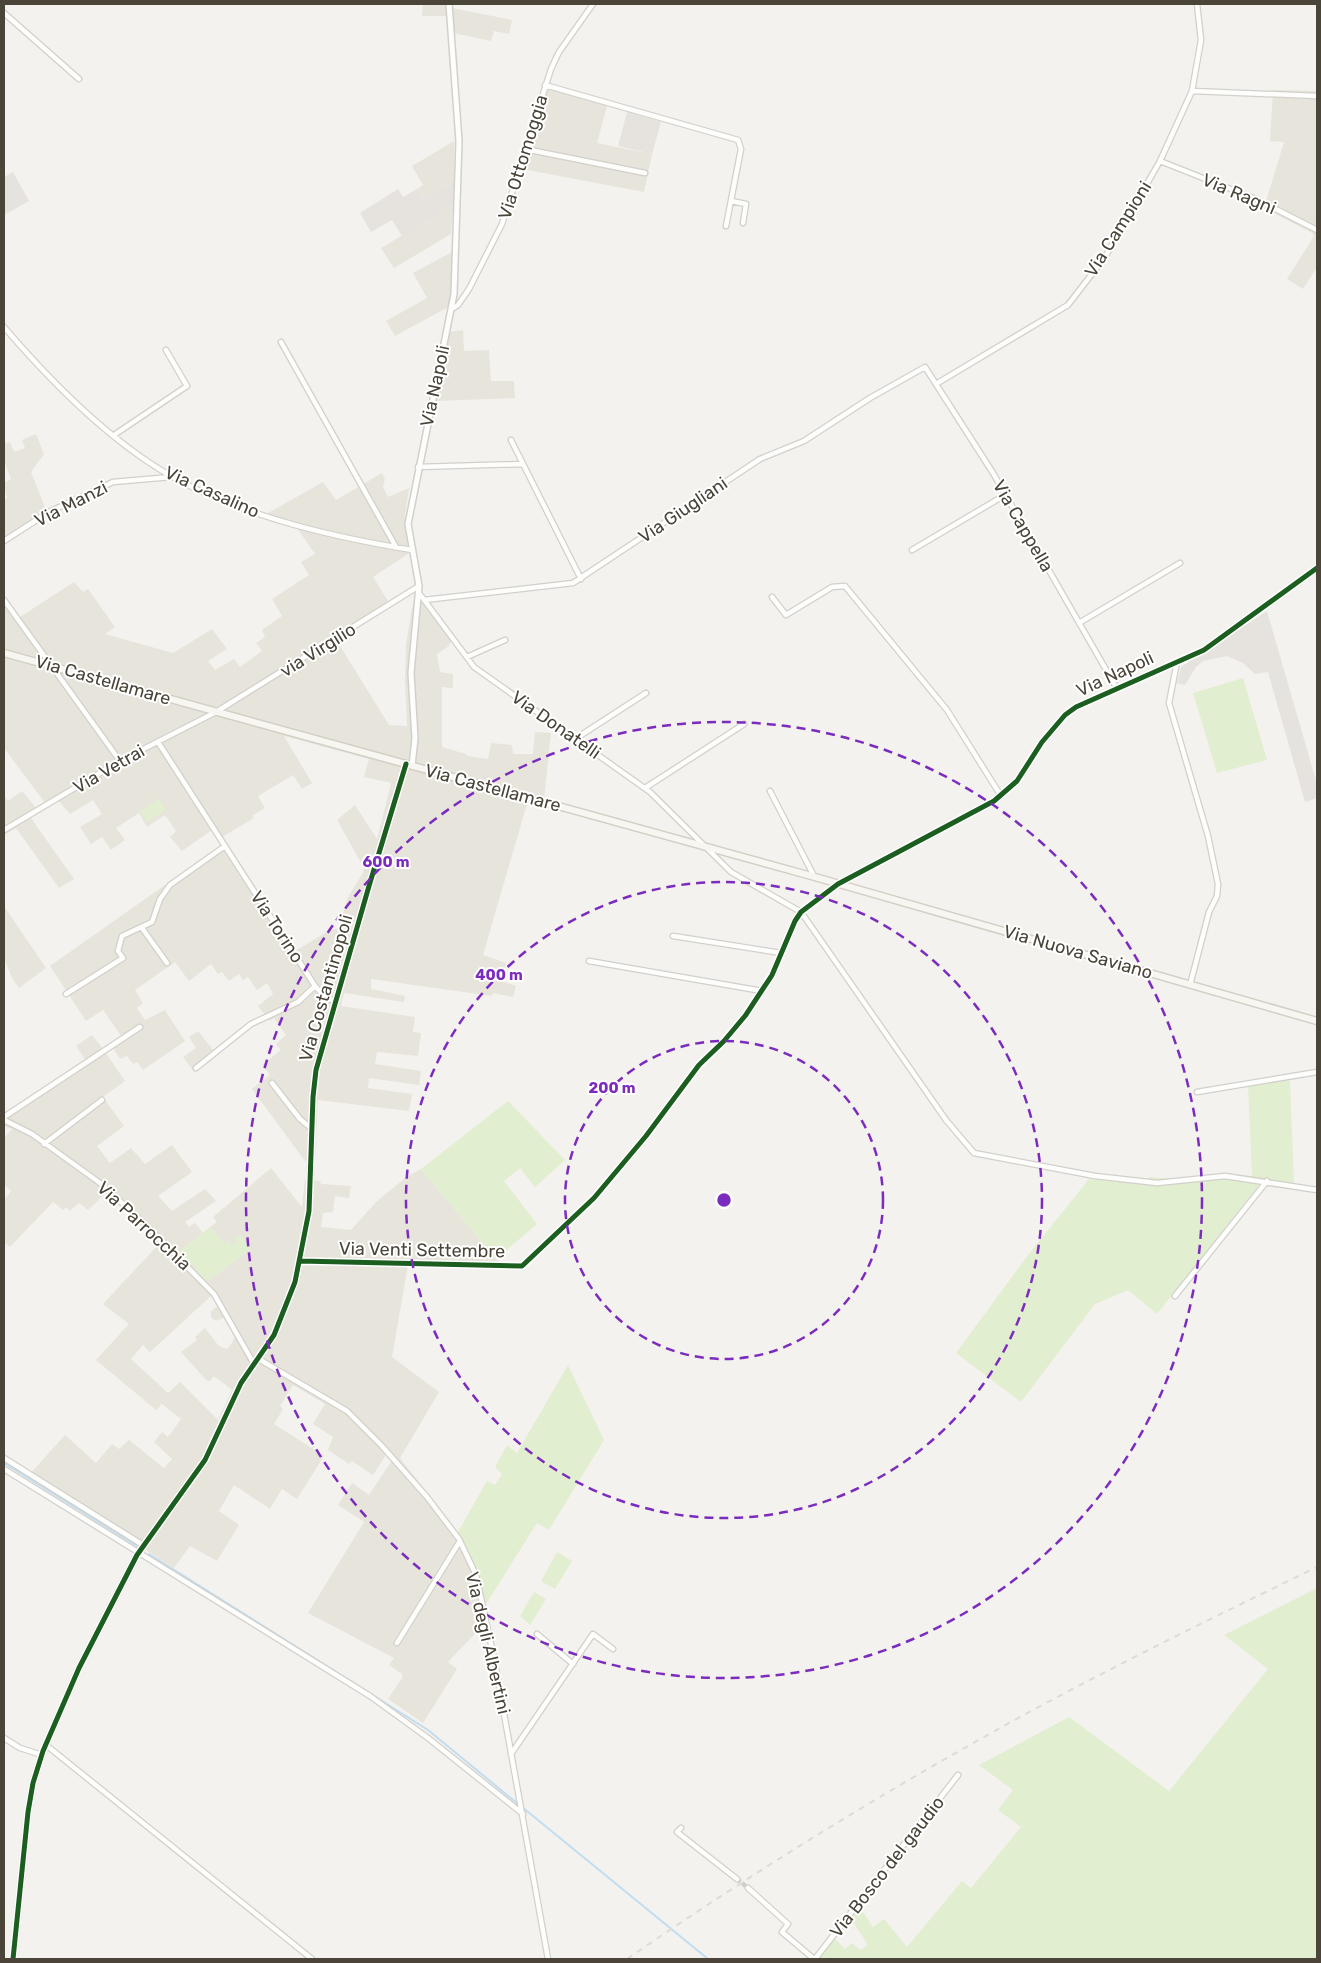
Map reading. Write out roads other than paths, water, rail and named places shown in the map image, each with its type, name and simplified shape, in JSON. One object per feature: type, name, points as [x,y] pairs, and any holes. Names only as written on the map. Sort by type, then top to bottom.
[{"type":"main road","name":"Via Castellamare","points":[[4,652],[838,884]]},
{"type":"main road","name":"Via Nuova Saviano","points":[[838,884],[1317,1021]]},
{"type":"street","name":"Via Napoli","points":[[409,765],[415,738],[411,672],[419,586],[408,524],[418,467],[452,309],[456,238],[459,141],[450,4]]},
{"type":"street","name":"Via Ottomoggia","points":[[452,309],[458,305],[469,289],[502,224],[545,85],[559,52],[593,4]]},
{"type":"street","name":"Via Campioni","points":[[936,384],[1068,305],[1105,257],[1160,161],[1192,91],[1200,40],[1197,4]]},
{"type":"street","points":[[4,13],[79,79]]},
{"type":"street","points":[[545,85],[738,140],[741,149],[726,226]]},
{"type":"street","points":[[1192,91],[1317,96]]},
{"type":"street","points":[[525,149],[645,173]]},
{"type":"street","name":"Via Ragni","points":[[1160,161],[1256,199],[1317,230]]},
{"type":"street","points":[[731,201],[746,204],[744,223]]},
{"type":"street","name":"Via Casalino","points":[[4,327],[38,365],[94,420],[172,476],[253,512],[353,539],[412,550]]},
{"type":"street","points":[[281,342],[396,547]]},
{"type":"street","points":[[114,435],[187,386],[166,350]]},
{"type":"street","name":"Via Cappella","points":[[925,367],[1005,495],[1116,687]]},
{"type":"street","name":"Via Giugliani","points":[[424,600],[573,583],[760,459],[804,441],[870,398],[925,367]]},
{"type":"street","points":[[511,440],[581,579]]},
{"type":"street","points":[[418,467],[523,464]]},
{"type":"street","name":"Via Manzi","points":[[4,541],[49,512],[113,482],[172,476]]},
{"type":"street","points":[[912,550],[1005,495]]},
{"type":"street","points":[[1080,623],[1180,563]]},
{"type":"street","name":"Via Napoli","points":[[838,884],[1001,796],[1017,781],[1034,753],[1065,715],[1076,707],[1116,687],[1204,650],[1317,568]]},
{"type":"street","name":"via Virgilio","points":[[216,712],[419,586]]},
{"type":"street","points":[[772,597],[786,615],[832,587],[845,586],[947,710],[1001,796]]},
{"type":"street","name":"Via Donatelli","points":[[419,593],[474,666],[645,788],[731,872],[801,912]]},
{"type":"street","points":[[4,600],[120,761]]},
{"type":"street","points":[[467,657],[505,640]]},
{"type":"street","points":[[1177,662],[1169,703],[1208,836],[1218,884],[1217,896],[1210,912],[1190,985]]},
{"type":"street","points":[[575,739],[646,693]]},
{"type":"street","name":"Via Vetrai","points":[[4,830],[120,761],[216,712]]},
{"type":"street","points":[[645,788],[744,724]]},
{"type":"street","name":"Via Torino","points":[[158,742],[315,986],[325,998],[336,1002]]},
{"type":"street","name":"Via Costantinopoli","points":[[13,1959],[28,1812],[46,1744],[79,1668],[138,1552],[205,1460],[215,1443],[236,1393],[274,1335],[292,1290],[300,1261],[309,1211],[316,1070],[409,765]]},
{"type":"street","points":[[770,791],[815,877]]},
{"type":"street","points":[[66,994],[123,958],[118,951],[122,936],[152,922],[160,899],[170,885],[224,846]]},
{"type":"street","name":"Via Venti Settembre","points":[[300,1261],[522,1266],[594,1198],[616,1173],[646,1136],[688,1078],[724,1041],[762,991],[801,912],[838,884]]},
{"type":"street","points":[[801,912],[946,1120],[974,1153],[1029,1162],[1085,1175],[1157,1183],[1225,1176],[1317,1190]]},
{"type":"street","points":[[142,928],[167,963]]},
{"type":"street","points":[[673,936],[781,953]]},
{"type":"street","points":[[589,961],[762,991]]},
{"type":"street","points":[[196,1068],[251,1024],[298,1002],[315,986]]},
{"type":"street","points":[[4,1118],[140,1028]]},
{"type":"street","points":[[1197,1092],[1317,1072]]},
{"type":"street","points":[[272,1083],[300,1119],[312,1128]]},
{"type":"street","points":[[44,1144],[102,1100]]},
{"type":"street","name":"Via Parrocchia","points":[[4,1118],[32,1134],[118,1199],[206,1284],[256,1361]]},
{"type":"street","points":[[1175,1296],[1267,1181]]},
{"type":"street","name":"Via degli Albertini","points":[[256,1361],[347,1412],[382,1444],[427,1497],[460,1541],[476,1575],[512,1754],[548,1959]]},
{"type":"street","points":[[4,1458],[143,1545]]},
{"type":"street","points":[[4,1469],[400,1717],[522,1812]]},
{"type":"street","points":[[397,1643],[460,1541]]},
{"type":"street","points":[[537,1634],[573,1664]]},
{"type":"street","points":[[512,1754],[593,1634],[613,1649]]},
{"type":"street","points":[[4,1738],[20,1748],[42,1755]]},
{"type":"street","points":[[46,1744],[312,1959]]},
{"type":"street","name":"Via Bosco del gaudio","points":[[815,1959],[958,1775]]},
{"type":"street","points":[[681,1828],[677,1832],[736,1879]]},
{"type":"street","points":[[748,1888],[788,1924],[782,1932],[815,1959]]},
{"type":"waterway","points":[[4,1463],[137,1546]]},
{"type":"waterway","points":[[149,1554],[428,1730],[518,1804]]},
{"type":"waterway","points":[[522,1807],[708,1959]]},
{"type":"tunnel","points":[[737,1879],[748,1888]]},
{"type":"railway","points":[[627,1959],[807,1841],[946,1759],[1113,1668],[1317,1567]]}]
